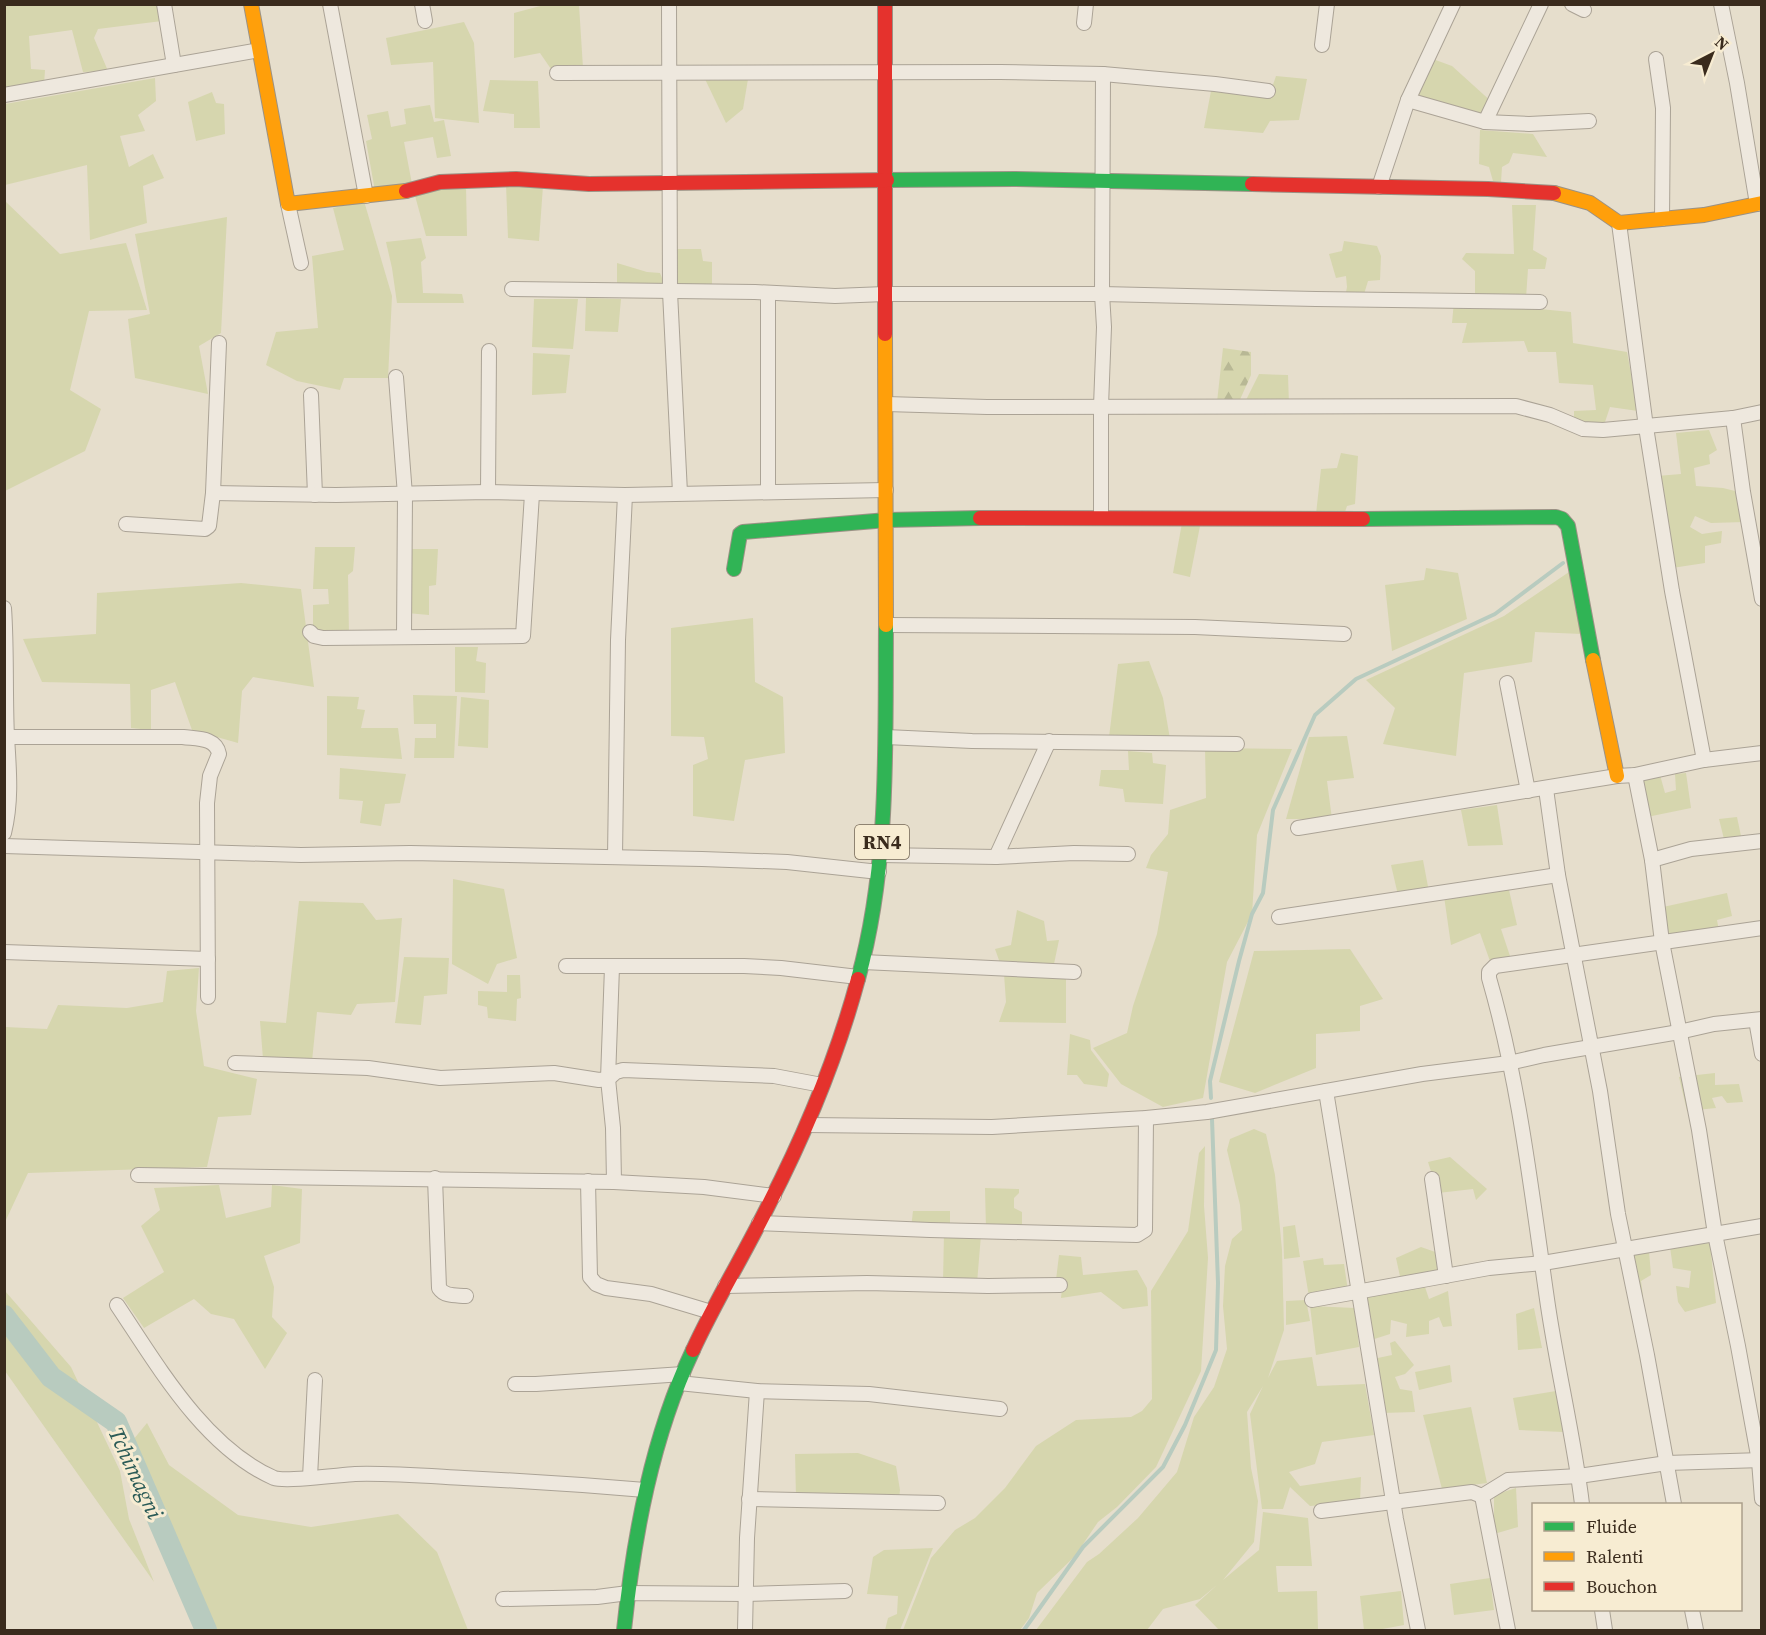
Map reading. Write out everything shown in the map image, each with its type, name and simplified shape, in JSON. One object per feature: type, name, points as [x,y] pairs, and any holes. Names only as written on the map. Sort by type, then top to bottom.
[{"type":"main road","points":[[251,4],[288,204],[405,191],[441,182],[516,179],[589,184],[1014,179],[1379,186],[1549,192],[1590,203],[1619,223],[1704,215],[1759,204]]},
{"type":"main road","name":"RN4","points":[[624,1630],[645,1490],[662,1431],[681,1378],[711,1312],[774,1196],[807,1125],[837,1048],[863,962],[879,872],[886,737],[888,625],[885,4]]},
{"type":"main road","points":[[734,570],[740,534],[744,532],[887,520],[1101,517],[1431,519],[1556,517],[1562,519],[1568,526],[1599,694],[1617,776]]},
{"type":"street","points":[[164,4],[174,65]]},
{"type":"street","points":[[330,4],[366,196]]},
{"type":"street","points":[[422,4],[425,21]]},
{"type":"street","points":[[669,4],[670,292],[680,493]]},
{"type":"street","points":[[1084,23],[1086,4]]},
{"type":"street","points":[[1322,45],[1327,4]]},
{"type":"street","points":[[1379,186],[1408,100],[1453,4]]},
{"type":"street","points":[[1485,122],[1542,4]]},
{"type":"street","points":[[1721,4],[1759,204]]},
{"type":"street","points":[[4,95],[259,50]]},
{"type":"street","points":[[1656,59],[1663,108],[1662,219]]},
{"type":"street","points":[[557,74],[670,72],[1103,74],[1160,78],[1268,91]]},
{"type":"street","points":[[1101,517],[1104,327],[1102,294],[1103,74]]},
{"type":"street","points":[[1408,100],[1485,122],[1529,124],[1589,121]]},
{"type":"street","points":[[288,204],[301,263]]},
{"type":"street","points":[[1619,223],[1646,427],[1672,591],[1704,760]]},
{"type":"street","points":[[512,289],[835,296],[1102,294],[1540,302]]},
{"type":"street","points":[[768,293],[768,492]]},
{"type":"street","points":[[126,524],[205,529],[211,521],[219,343]]},
{"type":"street","points":[[488,492],[489,351]]},
{"type":"street","points":[[396,377],[405,495],[404,636]]},
{"type":"street","points":[[311,395],[315,495]]},
{"type":"street","points":[[886,404],[987,407],[1300,408],[1516,406],[1550,415],[1582,429],[1646,427],[1733,418],[1761,412]]},
{"type":"street","points":[[1733,418],[1761,598]]},
{"type":"street","points":[[213,493],[405,495],[488,492],[625,495],[886,490]]},
{"type":"street","points":[[310,632],[314,636],[323,638],[523,636],[532,494]]},
{"type":"street","points":[[615,857],[618,640],[625,495]]},
{"type":"street","points":[[4,608],[6,737],[10,773],[8,818],[4,833]]},
{"type":"street","points":[[888,625],[1195,627],[1344,634]]},
{"type":"street","points":[[1507,683],[1528,791]]},
{"type":"street","points":[[6,737],[183,737],[208,741],[215,745],[219,754],[210,776],[207,803],[208,997]]},
{"type":"street","points":[[886,737],[1237,744]]},
{"type":"street","points":[[996,857],[1050,741]]},
{"type":"street","points":[[1298,828],[1617,776],[1635,775],[1704,760],[1761,753]]},
{"type":"street","points":[[1635,775],[1652,860],[1662,942],[1699,1130],[1715,1234],[1760,1461],[1761,1499]]},
{"type":"street","points":[[1546,789],[1558,875],[1592,1046],[1618,1214],[1674,1503]]},
{"type":"street","points":[[1652,860],[1691,849],[1761,841]]},
{"type":"street","points":[[4,846],[301,855],[410,853],[787,862],[879,872]]},
{"type":"street","points":[[881,855],[996,857],[1128,854]]},
{"type":"street","points":[[1279,917],[1558,875]]},
{"type":"street","points":[[1582,1503],[1509,1063],[1490,972],[1495,966],[1761,928]]},
{"type":"street","points":[[4,952],[208,959]]},
{"type":"street","points":[[863,962],[1074,972]]},
{"type":"street","points":[[566,966],[744,966],[858,977]]},
{"type":"street","points":[[612,967],[608,1078],[613,1128],[614,1182]]},
{"type":"street","points":[[807,1125],[992,1127],[1207,1112],[1422,1074],[1509,1063],[1714,1024],[1759,1019],[1761,1054]]},
{"type":"street","points":[[236,1063],[368,1068],[440,1078],[554,1073],[590,1080],[608,1078],[616,1071],[623,1070],[684,1071],[774,1076],[822,1085]]},
{"type":"street","points":[[1326,1091],[1393,1502],[1418,1630]]},
{"type":"street","points":[[759,1223],[1137,1235],[1145,1230],[1146,1118]]},
{"type":"street","points":[[138,1175],[588,1181],[704,1187],[774,1196]]},
{"type":"street","points":[[435,1178],[439,1288],[447,1295],[466,1296]]},
{"type":"street","points":[[1432,1179],[1446,1276]]},
{"type":"street","points":[[588,1181],[590,1277],[592,1281],[606,1288],[651,1294],[711,1312]]},
{"type":"street","points":[[1312,1300],[1489,1268],[1543,1263],[1761,1226]]},
{"type":"street","points":[[725,1286],[867,1283],[1060,1285]]},
{"type":"street","points":[[117,1305],[181,1400],[200,1421],[231,1449],[276,1479],[357,1474],[645,1490]]},
{"type":"street","points":[[515,1383],[681,1378],[757,1391],[869,1394],[1000,1408]]},
{"type":"street","points":[[310,1477],[315,1380]]},
{"type":"street","points":[[745,1630],[749,1499],[757,1391]]},
{"type":"street","points":[[1482,1496],[1508,1480],[1579,1476],[1667,1464],[1760,1461]]},
{"type":"street","points":[[1321,1511],[1472,1492],[1482,1496]]},
{"type":"street","points":[[1482,1496],[1508,1630]]},
{"type":"street","points":[[749,1499],[938,1503]]},
{"type":"street","points":[[503,1599],[597,1597],[628,1593],[745,1594],[845,1591]]},
{"type":"street","points":[[1602,1611],[1605,1630]]},
{"type":"street","points":[[1692,1611],[1696,1630]]},
{"type":"green space","points":[[4,5],[159,5],[162,21],[98,29],[94,38],[108,71],[83,72],[72,30],[29,36],[31,69],[45,70],[44,85],[5,91]]},
{"type":"green space","points":[[544,5],[579,5],[583,68],[551,69],[540,53],[514,58],[514,13]]},
{"type":"green space","points":[[464,22],[474,43],[479,123],[435,118],[433,62],[391,65],[386,38]]},
{"type":"green space","points":[[1430,58],[1452,66],[1494,104],[1477,116],[1414,98]]},
{"type":"green space","points":[[1276,76],[1307,79],[1299,120],[1270,121],[1263,133],[1204,128],[1211,91],[1269,96]]},
{"type":"green space","points":[[155,78],[156,101],[138,115],[145,131],[120,136],[129,167],[153,154],[164,178],[143,186],[147,223],[90,240],[87,165],[5,185],[5,104]]},
{"type":"green space","points":[[705,79],[748,79],[743,109],[726,123]]},
{"type":"green space","points":[[490,80],[538,81],[540,128],[514,128],[514,114],[483,111]]},
{"type":"green space","points":[[212,92],[216,103],[224,104],[225,134],[196,141],[188,102]]},
{"type":"green space","points":[[430,105],[434,122],[444,120],[451,156],[437,158],[433,137],[404,142],[412,184],[375,191],[366,141],[372,139],[367,115],[388,111],[391,127],[406,124],[404,109]]},
{"type":"green space","points":[[1480,130],[1533,134],[1547,157],[1513,153],[1509,163],[1502,167],[1501,182],[1493,181],[1489,167],[1479,164]]},
{"type":"green space","points":[[506,184],[543,186],[539,241],[508,238]]},
{"type":"green space","points":[[466,186],[467,236],[426,236],[414,192]]},
{"type":"green space","points":[[5,201],[60,254],[126,243],[147,310],[89,311],[70,390],[101,409],[85,451],[5,491]]},
{"type":"green space","points":[[364,201],[392,296],[388,378],[344,378],[340,390],[297,381],[266,365],[276,332],[318,328],[312,256],[344,250],[333,208]]},
{"type":"green space","points":[[1512,205],[1536,205],[1533,250],[1547,258],[1545,269],[1528,269],[1526,298],[1475,297],[1475,271],[1462,259],[1466,253],[1514,254]]},
{"type":"green space","points":[[227,217],[221,333],[199,346],[208,394],[135,378],[128,319],[150,314],[135,234]]},
{"type":"green space","points":[[421,238],[426,258],[421,262],[423,293],[462,294],[464,303],[397,303],[386,242]]},
{"type":"green space","points":[[1344,241],[1377,246],[1381,256],[1380,280],[1368,281],[1364,294],[1345,297],[1346,276],[1336,278],[1329,254],[1342,251]]},
{"type":"green space","points":[[675,249],[701,249],[703,261],[712,262],[712,289],[674,288]]},
{"type":"green space","points":[[617,263],[647,272],[660,273],[666,288],[617,289]]},
{"type":"green space","points":[[586,298],[621,299],[618,332],[585,331]]},
{"type":"green space","points":[[534,299],[578,299],[573,349],[532,347]]},
{"type":"green space","points":[[1454,301],[1571,312],[1573,343],[1627,352],[1638,411],[1610,407],[1604,425],[1574,423],[1574,411],[1596,410],[1593,385],[1559,383],[1556,352],[1528,352],[1524,341],[1462,343],[1467,323],[1452,323]]},
{"type":"green space","points":[[1223,348],[1251,352],[1251,375],[1238,404],[1217,402]]},
{"type":"green space","points":[[533,353],[570,355],[566,393],[532,395]]},
{"type":"green space","points":[[1259,374],[1288,375],[1289,405],[1244,404]]},
{"type":"green space","points":[[1709,430],[1717,450],[1709,455],[1710,464],[1694,468],[1696,486],[1739,492],[1745,522],[1711,523],[1695,516],[1690,527],[1702,534],[1722,531],[1721,543],[1705,546],[1705,563],[1672,568],[1657,476],[1681,474],[1676,433]]},
{"type":"green space","points":[[1341,453],[1358,456],[1355,504],[1347,506],[1344,515],[1316,514],[1321,469],[1337,468]]},
{"type":"green space","points":[[1182,523],[1200,526],[1190,577],[1173,573]]},
{"type":"green space","points":[[315,547],[355,547],[353,571],[348,575],[349,636],[313,632],[313,605],[329,604],[328,589],[313,589]]},
{"type":"green space","points":[[407,549],[438,549],[436,585],[429,586],[429,615],[407,613]]},
{"type":"green space","points":[[1426,568],[1458,573],[1467,619],[1392,651],[1385,585],[1424,580]]},
{"type":"green space","points":[[1569,572],[1582,634],[1535,632],[1532,662],[1464,673],[1456,756],[1383,744],[1395,708],[1366,680],[1504,616]]},
{"type":"green space","points":[[241,583],[301,589],[314,687],[253,677],[242,691],[238,743],[192,730],[175,682],[151,690],[151,730],[131,728],[130,684],[42,682],[23,639],[96,634],[97,593]]},
{"type":"green space","points":[[753,618],[755,682],[783,697],[785,753],[745,760],[734,821],[693,816],[693,765],[708,759],[704,737],[671,736],[671,628]]},
{"type":"green space","points":[[455,647],[478,647],[476,661],[486,663],[485,693],[455,692]]},
{"type":"green space","points":[[1149,661],[1163,698],[1170,739],[1109,737],[1118,664]]},
{"type":"green space","points":[[413,695],[457,696],[454,758],[414,758],[415,738],[436,738],[436,724],[414,724]]},
{"type":"green space","points":[[327,696],[359,697],[357,709],[365,710],[361,728],[398,728],[402,759],[327,755]]},
{"type":"green space","points":[[461,697],[489,700],[488,748],[458,746]]},
{"type":"green space","points":[[1347,736],[1354,778],[1327,781],[1332,819],[1286,819],[1309,737]]},
{"type":"green space","points":[[1205,748],[1292,749],[1257,835],[1252,914],[1227,962],[1203,1098],[1163,1107],[1121,1084],[1093,1048],[1127,1033],[1133,1006],[1157,934],[1168,872],[1146,868],[1151,855],[1168,834],[1170,810],[1206,798]]},
{"type":"green space","points":[[1128,751],[1152,753],[1153,763],[1166,765],[1163,804],[1125,802],[1123,789],[1099,786],[1101,770],[1129,770]]},
{"type":"green space","points":[[340,768],[406,774],[400,803],[385,804],[381,826],[360,823],[363,801],[339,799]]},
{"type":"green space","points":[[1686,773],[1691,808],[1647,817],[1640,778],[1660,775],[1665,793],[1676,790],[1675,774]]},
{"type":"green space","points":[[1497,805],[1503,845],[1468,846],[1461,810]]},
{"type":"green space","points":[[1737,817],[1741,836],[1724,839],[1719,819]]},
{"type":"green space","points":[[1423,860],[1429,892],[1398,895],[1391,865]]},
{"type":"green space","points":[[453,879],[504,889],[517,958],[497,964],[488,984],[452,964]]},
{"type":"green space","points":[[1509,890],[1517,925],[1501,929],[1511,959],[1491,964],[1480,933],[1451,945],[1444,896]]},
{"type":"green space","points":[[1727,893],[1732,916],[1717,920],[1719,931],[1666,940],[1663,907]]},
{"type":"green space","points":[[299,901],[363,903],[376,920],[402,918],[395,1002],[357,1004],[351,1015],[317,1012],[312,1061],[263,1059],[260,1021],[286,1023]]},
{"type":"green space","points":[[1017,910],[1044,921],[1047,941],[1059,940],[1054,964],[1000,963],[995,949],[1011,945]]},
{"type":"green space","points":[[1350,949],[1383,999],[1360,1006],[1360,1031],[1316,1034],[1316,1068],[1255,1093],[1219,1082],[1254,951]]},
{"type":"green space","points":[[404,957],[449,958],[447,994],[424,996],[421,1025],[395,1023]]},
{"type":"green space","points":[[199,968],[196,1011],[204,1066],[257,1079],[251,1115],[218,1117],[207,1167],[28,1173],[5,1222],[5,1027],[47,1029],[58,1005],[127,1008],[163,1002],[167,971]]},
{"type":"green space","points":[[1004,974],[1066,975],[1066,1023],[999,1022],[1006,1002]]},
{"type":"green space","points":[[507,975],[520,975],[521,998],[517,999],[516,1021],[488,1018],[487,1007],[478,1005],[478,991],[507,992]]},
{"type":"green space","points":[[1070,1034],[1090,1040],[1091,1050],[1109,1074],[1107,1087],[1084,1084],[1077,1075],[1067,1075]]},
{"type":"green space","points":[[1715,1073],[1715,1085],[1739,1084],[1743,1102],[1727,1103],[1722,1096],[1712,1098],[1716,1108],[1687,1111],[1679,1077]]},
{"type":"green space","points":[[1254,1129],[1266,1134],[1275,1175],[1282,1250],[1284,1330],[1268,1378],[1277,1361],[1312,1357],[1317,1386],[1365,1384],[1374,1435],[1322,1442],[1315,1464],[1289,1472],[1300,1486],[1361,1477],[1360,1502],[1310,1506],[1290,1487],[1283,1509],[1262,1509],[1250,1414],[1263,1386],[1247,1412],[1251,1468],[1258,1501],[1254,1542],[1223,1580],[1259,1550],[1263,1512],[1308,1518],[1312,1566],[1276,1566],[1278,1592],[1317,1591],[1318,1630],[1219,1630],[1195,1605],[1217,1585],[1200,1599],[1163,1609],[1147,1630],[1036,1630],[1087,1562],[1138,1518],[1177,1472],[1194,1417],[1214,1387],[1227,1349],[1223,1306],[1225,1266],[1232,1239],[1242,1230],[1240,1205],[1227,1150],[1230,1139]]},
{"type":"green space","points":[[1205,1146],[1204,1206],[1208,1258],[1201,1371],[1156,1467],[1117,1507],[1098,1522],[1075,1556],[1037,1593],[1029,1618],[1020,1630],[903,1630],[931,1558],[955,1530],[975,1518],[1005,1488],[1036,1446],[1076,1420],[1131,1417],[1142,1411],[1152,1399],[1151,1291],[1188,1231],[1199,1153]]},
{"type":"green space","points":[[1450,1157],[1487,1189],[1476,1200],[1473,1189],[1438,1193],[1428,1162]]},
{"type":"green space","points":[[219,1185],[226,1218],[271,1207],[272,1185],[302,1189],[300,1243],[264,1256],[274,1287],[272,1317],[287,1333],[265,1369],[234,1319],[211,1314],[194,1299],[144,1328],[123,1298],[164,1272],[141,1226],[160,1210],[154,1188]]},
{"type":"green space","points":[[985,1188],[1019,1189],[1019,1193],[1014,1198],[1014,1208],[1022,1212],[1022,1230],[986,1229]]},
{"type":"green space","points":[[913,1211],[950,1211],[950,1229],[911,1228]]},
{"type":"green space","points":[[1295,1225],[1300,1257],[1284,1259],[1283,1227]]},
{"type":"green space","points":[[944,1233],[981,1235],[977,1283],[943,1282]]},
{"type":"green space","points":[[1710,1243],[1716,1303],[1685,1312],[1678,1302],[1676,1286],[1689,1288],[1691,1271],[1673,1268],[1670,1247]]},
{"type":"green space","points":[[1421,1247],[1438,1253],[1444,1275],[1401,1281],[1396,1258]]},
{"type":"green space","points":[[1649,1251],[1651,1275],[1641,1281],[1643,1296],[1638,1296],[1630,1252]]},
{"type":"green space","points":[[1059,1255],[1081,1257],[1083,1275],[1137,1270],[1147,1288],[1148,1306],[1123,1309],[1101,1292],[1061,1298],[1063,1279],[1056,1280]]},
{"type":"green space","points":[[1323,1258],[1324,1265],[1344,1264],[1348,1291],[1309,1297],[1303,1261]]},
{"type":"green space","points":[[1424,1284],[1429,1299],[1448,1291],[1452,1326],[1443,1327],[1439,1317],[1429,1321],[1429,1334],[1406,1337],[1407,1324],[1391,1320],[1390,1334],[1368,1341],[1361,1294]]},
{"type":"green space","points":[[5,1291],[71,1367],[120,1471],[129,1519],[154,1582],[5,1371]]},
{"type":"green space","points":[[1306,1300],[1310,1321],[1286,1325],[1286,1301]]},
{"type":"green space","points":[[1310,1306],[1355,1308],[1359,1347],[1316,1355]]},
{"type":"green space","points":[[1534,1308],[1542,1348],[1518,1350],[1516,1314]]},
{"type":"green space","points":[[1395,1341],[1414,1365],[1405,1374],[1395,1377],[1400,1389],[1412,1391],[1415,1412],[1382,1413],[1373,1359],[1392,1355],[1390,1343]]},
{"type":"green space","points":[[1450,1365],[1452,1382],[1419,1390],[1415,1372]]},
{"type":"green space","points":[[1556,1391],[1563,1432],[1519,1430],[1513,1398]]},
{"type":"green space","points":[[1471,1407],[1487,1483],[1442,1489],[1423,1415]]},
{"type":"green space","points":[[147,1423],[169,1465],[238,1515],[311,1527],[398,1514],[437,1552],[468,1630],[205,1630],[133,1440]]},
{"type":"green space","points":[[858,1453],[896,1466],[900,1490],[899,1499],[796,1497],[795,1454]]},
{"type":"green space","points":[[1516,1488],[1518,1527],[1494,1534],[1494,1495]]},
{"type":"green space","points":[[933,1548],[900,1630],[885,1630],[888,1618],[897,1614],[898,1596],[867,1594],[873,1557],[884,1550]]},
{"type":"green space","points":[[1490,1578],[1494,1610],[1454,1615],[1450,1584]]},
{"type":"green space","points":[[1401,1591],[1404,1625],[1364,1630],[1360,1596]]},
{"type":"waterway","points":[[1211,1098],[1210,1081],[1239,961],[1252,914],[1263,893],[1273,810],[1315,715],[1356,679],[1495,614],[1563,563]]},
{"type":"waterway","points":[[1024,1630],[1083,1547],[1163,1467],[1185,1425],[1216,1350],[1218,1283],[1212,1119]]},
{"type":"waterway","name":"Tchimagni","points":[[4,1316],[51,1377],[116,1422],[206,1630]]},
{"type":"traffic: fast","points":[[887,180],[1014,179],[1252,184]]},
{"type":"traffic: fast","points":[[1363,519],[1556,517],[1562,519],[1568,526],[1593,660]]},
{"type":"traffic: fast","points":[[734,569],[740,534],[743,532],[887,520],[980,518]]},
{"type":"traffic: fast","points":[[858,979],[876,892],[881,848],[885,759],[886,625]]},
{"type":"traffic: fast","points":[[624,1630],[633,1558],[647,1487],[666,1417],[693,1350]]},
{"type":"traffic: slow","points":[[251,4],[288,204],[406,191]]},
{"type":"traffic: slow","points":[[1554,193],[1590,203],[1619,223],[1704,215],[1762,203]]},
{"type":"traffic: slow","points":[[885,334],[886,625]]},
{"type":"traffic: slow","points":[[1593,660],[1617,776]]},
{"type":"traffic: jam","points":[[885,4],[885,334]]},
{"type":"traffic: jam","points":[[406,191],[440,182],[516,179],[589,184],[887,180]]},
{"type":"traffic: jam","points":[[1252,184],[1488,189],[1554,193]]},
{"type":"traffic: jam","points":[[980,518],[1363,519]]},
{"type":"traffic: jam","points":[[693,1350],[796,1149],[830,1065],[858,979]]}]
